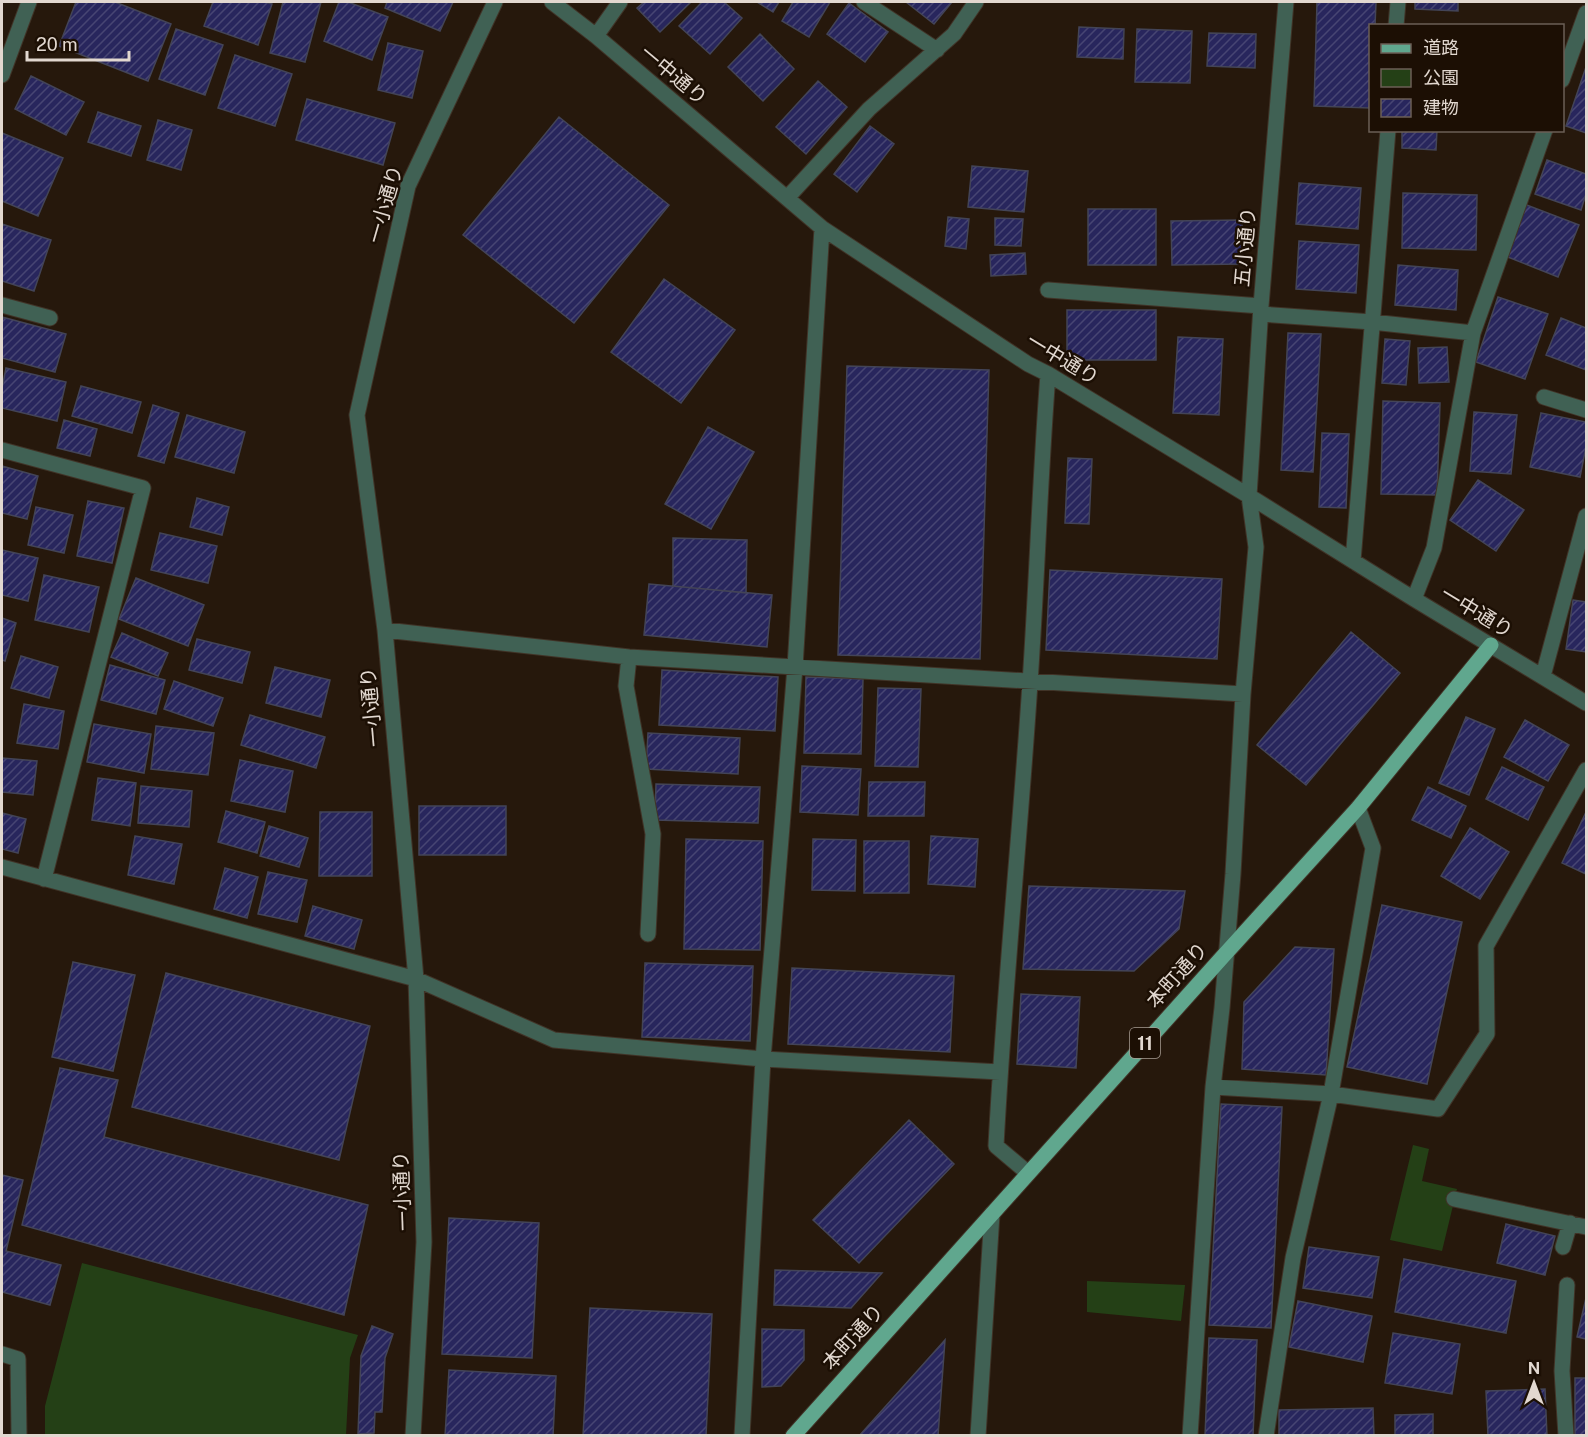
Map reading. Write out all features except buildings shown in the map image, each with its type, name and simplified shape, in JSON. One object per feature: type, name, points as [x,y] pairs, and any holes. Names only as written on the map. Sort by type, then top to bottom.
[{"type":"main road","name":"本町通り","points":[[793,1436],[1358,808],[1491,645]]},
{"type":"street","points":[[2,75],[29,2]]},
{"type":"street","name":"一小通り","points":[[413,1436],[424,1242],[416,979],[385,630],[357,415],[408,186],[495,2]]},
{"type":"street","name":"一中通り","points":[[552,2],[596,36],[822,228],[1028,364],[1249,495],[1414,599],[1587,703]]},
{"type":"street","points":[[596,36],[620,2]]},
{"type":"street","points":[[864,2],[937,50]]},
{"type":"street","points":[[787,198],[869,109],[954,34],[976,2]]},
{"type":"street","name":"五小通り","points":[[1190,1436],[1213,1087],[1233,874],[1243,694],[1256,547],[1249,495],[1261,310],[1286,2]]},
{"type":"street","points":[[1396,24],[1398,2]]},
{"type":"street","points":[[1564,77],[1587,13]]},
{"type":"street","points":[[1353,561],[1388,132]]},
{"type":"street","points":[[1414,599],[1434,548],[1473,333],[1544,132]]},
{"type":"street","points":[[742,1436],[763,1059],[795,667],[822,228]]},
{"type":"street","points":[[1048,290],[1473,333]]},
{"type":"street","points":[[2,305],[51,318]]},
{"type":"street","points":[[1028,1173],[996,1146],[1030,681],[1048,374]]},
{"type":"street","points":[[1544,398],[1587,410]]},
{"type":"street","points":[[2,450],[143,488],[44,879]]},
{"type":"street","points":[[1543,676],[1587,516]]},
{"type":"street","points":[[385,630],[629,657],[1243,694]]},
{"type":"street","points":[[629,657],[626,686],[653,834],[648,934]]},
{"type":"street","points":[[1213,1087],[1331,1094],[1438,1109],[1487,1034],[1486,946],[1587,771]]},
{"type":"street","points":[[1266,1436],[1293,1258],[1331,1094],[1373,848],[1358,808]]},
{"type":"street","points":[[2,867],[416,979],[554,1040],[763,1059],[1000,1072]]},
{"type":"street","points":[[1454,1199],[1587,1227]]},
{"type":"street","points":[[978,1436],[992,1214]]},
{"type":"street","points":[[1563,1247],[1570,1223]]},
{"type":"street","points":[[1566,1436],[1562,1371],[1567,1285]]},
{"type":"street","points":[[2,1354],[18,1359],[19,1436]]},
{"type":"green space","points":[[1413,1145],[1429,1149],[1422,1181],[1457,1189],[1442,1251],[1390,1240]]},
{"type":"green space","points":[[82,1263],[358,1335],[350,1358],[346,1435],[45,1435],[45,1406]]},
{"type":"green space","points":[[1087,1281],[1185,1285],[1181,1321],[1087,1312]]}]
